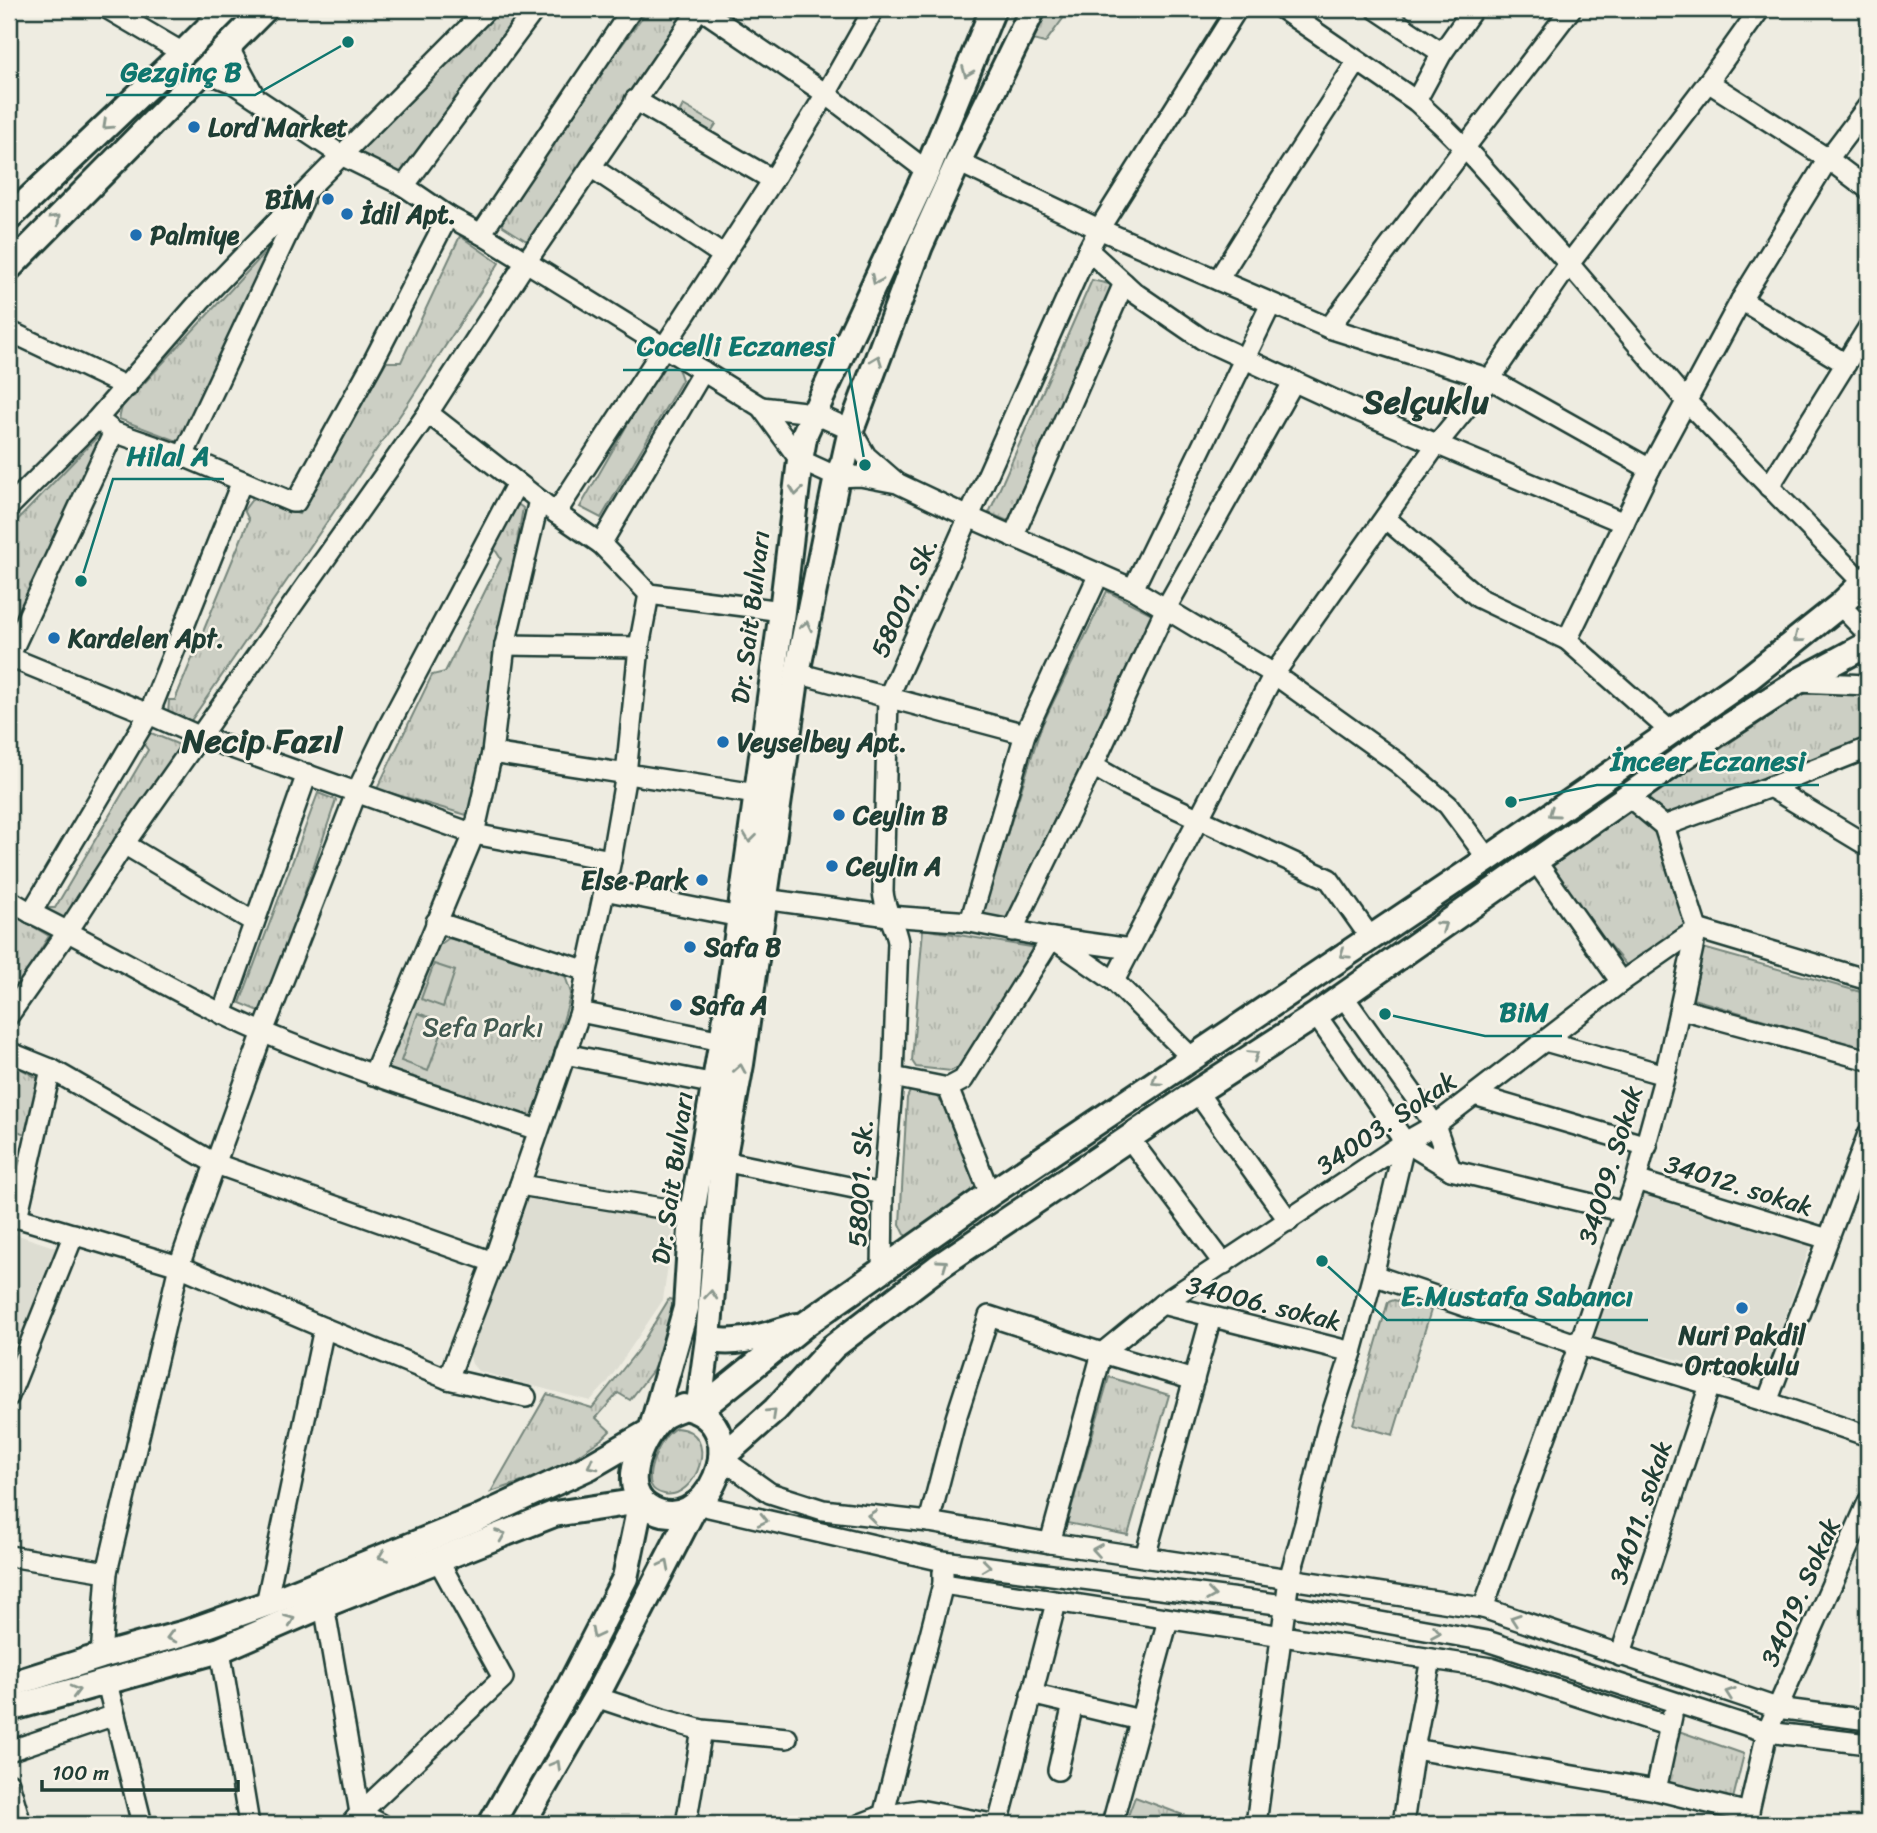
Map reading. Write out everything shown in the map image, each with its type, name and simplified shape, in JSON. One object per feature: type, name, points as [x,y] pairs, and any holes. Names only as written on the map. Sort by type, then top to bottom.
[{"type":"main road","points":[[9,218],[226,9]]},
{"type":"main road","points":[[9,268],[265,9]]},
{"type":"main road","name":"Dr. Sait Bulvarı","points":[[651,1431],[686,1307],[692,1213],[740,917],[805,433],[927,172],[993,9]]},
{"type":"main road","name":"Dr. Sait Bulvarı","points":[[698,1411],[708,1339],[723,1161],[741,1064],[797,673],[837,477],[844,461],[851,430],[920,246],[1033,9]]},
{"type":"main road","points":[[698,1411],[807,1322],[990,1194],[1488,859],[1750,677],[1840,605],[1865,580]]},
{"type":"main road","points":[[721,1458],[775,1410],[833,1347],[938,1267],[1316,1015],[1715,735],[1797,682],[1868,644]]},
{"type":"main road","points":[[708,1339],[717,1342],[735,1341],[807,1322]]},
{"type":"main road","points":[[684,1407],[706,1416],[715,1425],[721,1438],[721,1458],[710,1489],[691,1509],[671,1515],[658,1513],[636,1494],[635,1465],[640,1450],[651,1431],[671,1412],[684,1407]]},
{"type":"main road","points":[[9,1685],[185,1633],[265,1604],[474,1520],[589,1467],[651,1431]]},
{"type":"main road","points":[[9,1709],[220,1650],[324,1605],[554,1514],[641,1501]]},
{"type":"main road","points":[[491,1824],[565,1695],[625,1578],[641,1501]]},
{"type":"main road","points":[[522,1824],[596,1697],[696,1504]]},
{"type":"street","points":[[108,9],[183,53]]},
{"type":"street","points":[[9,507],[127,387],[200,301],[487,9]]},
{"type":"street","points":[[404,186],[535,9]]},
{"type":"street","points":[[481,234],[632,9]]},
{"type":"street","points":[[9,1015],[124,844],[428,413],[635,100],[700,9],[826,94],[927,172]]},
{"type":"street","points":[[556,513],[774,180],[873,9]]},
{"type":"street","name":"58001. Sk.","points":[[882,1272],[883,1194],[893,1077],[898,942],[884,904],[883,891],[888,698],[1088,250],[1237,9]]},
{"type":"street","points":[[1282,9],[1416,101],[1465,149],[1569,264],[1687,402],[1769,487],[1865,580]]},
{"type":"street","points":[[1376,9],[1442,53]]},
{"type":"street","points":[[1416,101],[1442,53],[1473,9]]},
{"type":"street","points":[[1329,328],[1395,237],[1571,9]]},
{"type":"street","points":[[1114,981],[1274,674],[1437,444],[1490,379],[1569,264],[1707,82],[1757,10]]},
{"type":"street","points":[[233,40],[232,54],[255,97]]},
{"type":"street","points":[[1218,280],[1357,62]]},
{"type":"street","points":[[198,75],[218,76],[233,83],[341,155],[404,186],[448,216],[761,407],[800,460],[837,477],[860,475],[897,483],[1133,589],[1167,608],[1274,674],[1398,763],[1448,806],[1488,859]]},
{"type":"street","points":[[1707,82],[1828,159],[1868,189]]},
{"type":"street","points":[[635,100],[774,180]]},
{"type":"street","points":[[1567,640],[1650,469],[1741,300],[1828,159],[1868,106]]},
{"type":"street","points":[[958,162],[1099,229],[1329,328],[1490,379],[1650,469]]},
{"type":"street","points":[[591,167],[724,256]]},
{"type":"street","points":[[183,456],[311,186]]},
{"type":"street","points":[[97,419],[114,432],[183,456],[296,502],[373,362],[448,216]]},
{"type":"street","points":[[1088,250],[1135,293],[1202,340],[1358,411],[1625,523]]},
{"type":"street","points":[[1013,537],[1124,283]]},
{"type":"street","points":[[1741,300],[1846,364]]},
{"type":"street","points":[[1133,589],[1271,304]]},
{"type":"street","points":[[1769,487],[1868,328]]},
{"type":"street","points":[[9,331],[127,387]]},
{"type":"street","points":[[601,544],[703,371]]},
{"type":"street","points":[[1012,931],[1167,608],[1294,382]]},
{"type":"street","points":[[761,407],[813,413],[851,430],[866,456],[897,483]]},
{"type":"street","points":[[428,413],[556,513],[601,544],[649,594],[782,611]]},
{"type":"street","points":[[114,432],[9,657],[201,737],[474,834],[611,860]]},
{"type":"street","points":[[31,914],[149,714],[242,481]]},
{"type":"street","points":[[101,1656],[107,1572],[179,1266],[263,1032],[357,791],[517,483]]},
{"type":"street","points":[[373,1074],[474,834],[492,753],[505,645],[539,500]]},
{"type":"street","points":[[1385,518],[1479,598],[1567,640],[1670,731]]},
{"type":"street","points":[[970,922],[1025,734],[1099,575]]},
{"type":"street","points":[[448,1379],[493,1262],[580,1012],[626,774],[639,647],[649,594]]},
{"type":"street","points":[[1840,605],[1868,634]]},
{"type":"street","points":[[505,645],[639,647]]},
{"type":"street","points":[[797,673],[1025,734]]},
{"type":"street","points":[[1797,682],[1868,685]]},
{"type":"street","points":[[1664,826],[1868,748]]},
{"type":"street","points":[[492,753],[756,794]]},
{"type":"street","points":[[1093,766],[1126,785],[1329,879],[1370,937]]},
{"type":"street","points":[[222,1014],[307,774]]},
{"type":"street","points":[[1770,787],[1868,846]]},
{"type":"street","points":[[1628,796],[1664,826],[1697,929],[1868,981]]},
{"type":"street","points":[[124,844],[254,922]]},
{"type":"street","points":[[1535,860],[1621,982]]},
{"type":"street","points":[[604,890],[740,917]]},
{"type":"street","points":[[764,899],[889,916],[970,922],[1052,938],[1130,949]]},
{"type":"street","points":[[9,900],[222,1014],[263,1032],[373,1074],[538,1130]]},
{"type":"street","points":[[436,922],[587,971]]},
{"type":"street","name":"34003. Sokak","points":[[1102,1353],[1162,1304],[1405,1142],[1435,1125],[1621,982],[1697,929]]},
{"type":"street","name":"34009. Sokak","points":[[1483,1608],[1579,1345],[1647,1146],[1681,1009],[1697,929]]},
{"type":"street","points":[[1052,938],[1114,981],[1191,1057]]},
{"type":"street","points":[[893,1077],[948,1088],[963,1080],[1052,938]]},
{"type":"street","points":[[1343,996],[1435,1125],[1451,1170]]},
{"type":"street","points":[[1681,1009],[1868,1060]]},
{"type":"street","points":[[580,1012],[722,1041]]},
{"type":"street","points":[[1316,1015],[1405,1142],[1451,1170],[1625,1212]]},
{"type":"street","points":[[1545,1041],[1665,1075]]},
{"type":"street","points":[[9,1052],[51,1069],[216,1164],[493,1262]]},
{"type":"street","points":[[565,1054],[715,1084]]},
{"type":"street","points":[[51,1069],[13,1217],[179,1266],[448,1379],[526,1397]]},
{"type":"street","points":[[948,1088],[990,1194]]},
{"type":"street","points":[[1197,1092],[1289,1221]]},
{"type":"street","points":[[1474,1094],[1647,1146]]},
{"type":"street","points":[[1767,1402],[1868,1134]]},
{"type":"street","points":[[1129,1138],[1224,1264]]},
{"type":"street","points":[[1256,1824],[1289,1579],[1327,1429],[1373,1275],[1405,1142]]},
{"type":"street","points":[[723,1161],[883,1194]]},
{"type":"street","name":"34012. sokak","points":[[1636,1180],[1828,1239]]},
{"type":"street","points":[[520,1185],[692,1213]]},
{"type":"street","points":[[9,1396],[74,1234]]},
{"type":"street","points":[[1373,1275],[1579,1345],[1868,1436]]},
{"type":"street","name":"34006. sokak","points":[[1162,1304],[1352,1352]]},
{"type":"street","points":[[929,1522],[956,1418],[989,1316],[1194,1380]]},
{"type":"street","points":[[1145,1557],[1211,1317]]},
{"type":"street","points":[[265,1604],[324,1328]]},
{"type":"street","points":[[1050,1543],[1102,1353]]},
{"type":"street","name":"34011. sokak","points":[[1620,1656],[1710,1385]]},
{"type":"street","points":[[721,1458],[770,1493],[823,1510],[929,1522],[1050,1543],[1483,1608],[1620,1656],[1778,1706],[1868,1720]]},
{"type":"street","name":"34019. Sokak","points":[[1748,1818],[1767,1732],[1868,1502]]},
{"type":"street","points":[[696,1504],[943,1561],[1285,1605],[1487,1641],[1767,1732],[1868,1744]]},
{"type":"street","points":[[9,1556],[107,1572]]},
{"type":"street","points":[[356,1819],[503,1678],[438,1560]]},
{"type":"street","points":[[881,1820],[943,1584],[943,1561]]},
{"type":"street","points":[[943,1584],[1492,1668],[1669,1726]]},
{"type":"street","points":[[998,1824],[1056,1603]]},
{"type":"street","points":[[324,1605],[356,1819]]},
{"type":"street","points":[[1112,1824],[1168,1620]]},
{"type":"street","points":[[220,1650],[249,1824]]},
{"type":"street","points":[[1403,1824],[1431,1658]]},
{"type":"street","points":[[107,1683],[142,1824]]},
{"type":"street","points":[[1031,1694],[1139,1720]]},
{"type":"street","points":[[596,1697],[702,1730],[787,1738]]},
{"type":"street","points":[[1656,1790],[1675,1702]]},
{"type":"street","points":[[1058,1770],[1073,1704]]},
{"type":"street","points":[[9,1751],[115,1715]]},
{"type":"street","points":[[686,1824],[702,1730]]},
{"type":"street","points":[[1415,1749],[1656,1790],[1748,1818]]},
{"type":"street","points":[[9,1783],[21,1824]]},
{"type":"street","points":[[861,1824],[919,1810],[992,1824]]},
{"type":"street","points":[[356,1819],[381,1824]]},
{"type":"shaded area","points":[[1641,1191],[1812,1241],[1763,1380],[1589,1338]]},
{"type":"shaded area","points":[[537,1194],[674,1223],[663,1300],[607,1383],[590,1401],[478,1371],[472,1364],[470,1356],[522,1206],[527,1199]]},
{"type":"shaded area","points":[[9,1232],[57,1248],[9,1371]]},
{"type":"green space","points":[[487,9],[535,9],[404,186],[341,155]]},
{"type":"green space","points":[[648,9],[688,9],[531,240],[525,240],[503,226],[502,221]]},
{"type":"green space","points":[[1046,9],[1070,9],[1045,43],[1033,40]]},
{"type":"green space","points":[[683,105],[716,124],[711,132],[679,113]]},
{"type":"green space","points":[[287,229],[180,442],[119,419],[122,407]]},
{"type":"green space","points":[[460,236],[499,263],[407,405],[190,722],[168,715],[169,700],[175,700],[249,520],[244,510],[253,498],[299,514],[386,362],[401,362]]},
{"type":"green space","points":[[1092,280],[1113,285],[1008,521],[989,513]]},
{"type":"green space","points":[[665,359],[677,367],[682,380],[601,518],[580,507]]},
{"type":"green space","points":[[98,436],[101,437],[9,635],[9,529]]},
{"type":"green space","points":[[519,505],[523,508],[470,816],[377,789],[432,675],[445,672],[501,559],[494,548],[514,507]]},
{"type":"green space","points":[[1107,591],[1154,615],[1006,920],[979,915],[1041,727]]},
{"type":"green space","points":[[1801,694],[1868,694],[1868,743],[1664,826],[1697,929],[1627,966],[1547,867]]},
{"type":"green space","points":[[151,733],[182,746],[65,922],[46,915],[47,908],[55,908],[148,750],[143,743]]},
{"type":"green space","points":[[318,793],[336,800],[264,1013],[240,1003]]},
{"type":"green space","points":[[9,912],[49,936],[9,1001]]},
{"type":"green space","points":[[923,929],[1031,947],[1033,955],[960,1066],[951,1071],[916,1067],[912,1061]]},
{"type":"green space","name":"Sefa Parkı","points":[[449,938],[565,976],[571,993],[537,1113],[530,1118],[386,1072],[434,949]]},
{"type":"green space","points":[[1703,948],[1868,994],[1868,1050],[1693,999]]},
{"type":"green space","points":[[434,964],[455,971],[443,1007],[421,999]]},
{"type":"green space","points":[[418,1013],[445,1023],[428,1071],[401,1061]]},
{"type":"green space","points":[[9,1062],[37,1078],[39,1083],[25,1134],[9,1128]]},
{"type":"green space","points":[[910,1091],[933,1092],[951,1114],[984,1187],[909,1243],[900,1224],[907,1098]]},
{"type":"green space","points":[[669,1299],[676,1301],[670,1330],[653,1370],[630,1400],[618,1393],[596,1418],[610,1431],[555,1471],[491,1492],[547,1394],[592,1408],[638,1350]]},
{"type":"green space","points":[[1394,1300],[1431,1310],[1393,1435],[1353,1424],[1388,1302]]},
{"type":"green space","points":[[1109,1377],[1169,1395],[1128,1535],[1067,1523]]},
{"type":"green space","points":[[676,1428],[690,1432],[698,1441],[700,1465],[686,1487],[676,1493],[664,1494],[652,1487],[651,1471],[665,1437]]},
{"type":"green space","points":[[1673,1729],[1744,1754],[1732,1803],[1659,1788]]},
{"type":"green space","points":[[1135,1797],[1207,1824],[1125,1824]]},
{"type":"place","name":"Gezginç B","points":[[348,42]]},
{"type":"place","name":"Lord Market","points":[[194,127]]},
{"type":"place","name":"BİM","points":[[328,199]]},
{"type":"place","name":"İdil Apt.","points":[[347,214]]},
{"type":"place","name":"Palmiye","points":[[136,235]]},
{"type":"place","name":"Cocelli Eczanesi","points":[[865,465]]},
{"type":"place","name":"Hilal A","points":[[81,581]]},
{"type":"place","name":"Kardelen Apt.","points":[[54,638]]},
{"type":"place","name":"Veyselbey Apt.","points":[[723,742]]},
{"type":"place","name":"İnceer Eczanesi","points":[[1511,802]]},
{"type":"place","name":"Ceylin B","points":[[839,815]]},
{"type":"place","name":"Ceylin A","points":[[832,866]]},
{"type":"place","name":"Else Park","points":[[702,880]]},
{"type":"place","name":"Safa B","points":[[690,947]]},
{"type":"place","name":"Safa A","points":[[676,1005]]},
{"type":"place","name":"BiM","points":[[1385,1014]]},
{"type":"place","name":"E.Mustafa Sabancı","points":[[1322,1261]]},
{"type":"place","name":"Nuri Pakdil Ortaokulu","points":[[1742,1308]]},
{"type":"district","name":"Selçuklu","points":[[1426,401]]},
{"type":"district","name":"Necip Fazıl","points":[[262,740]]}]
